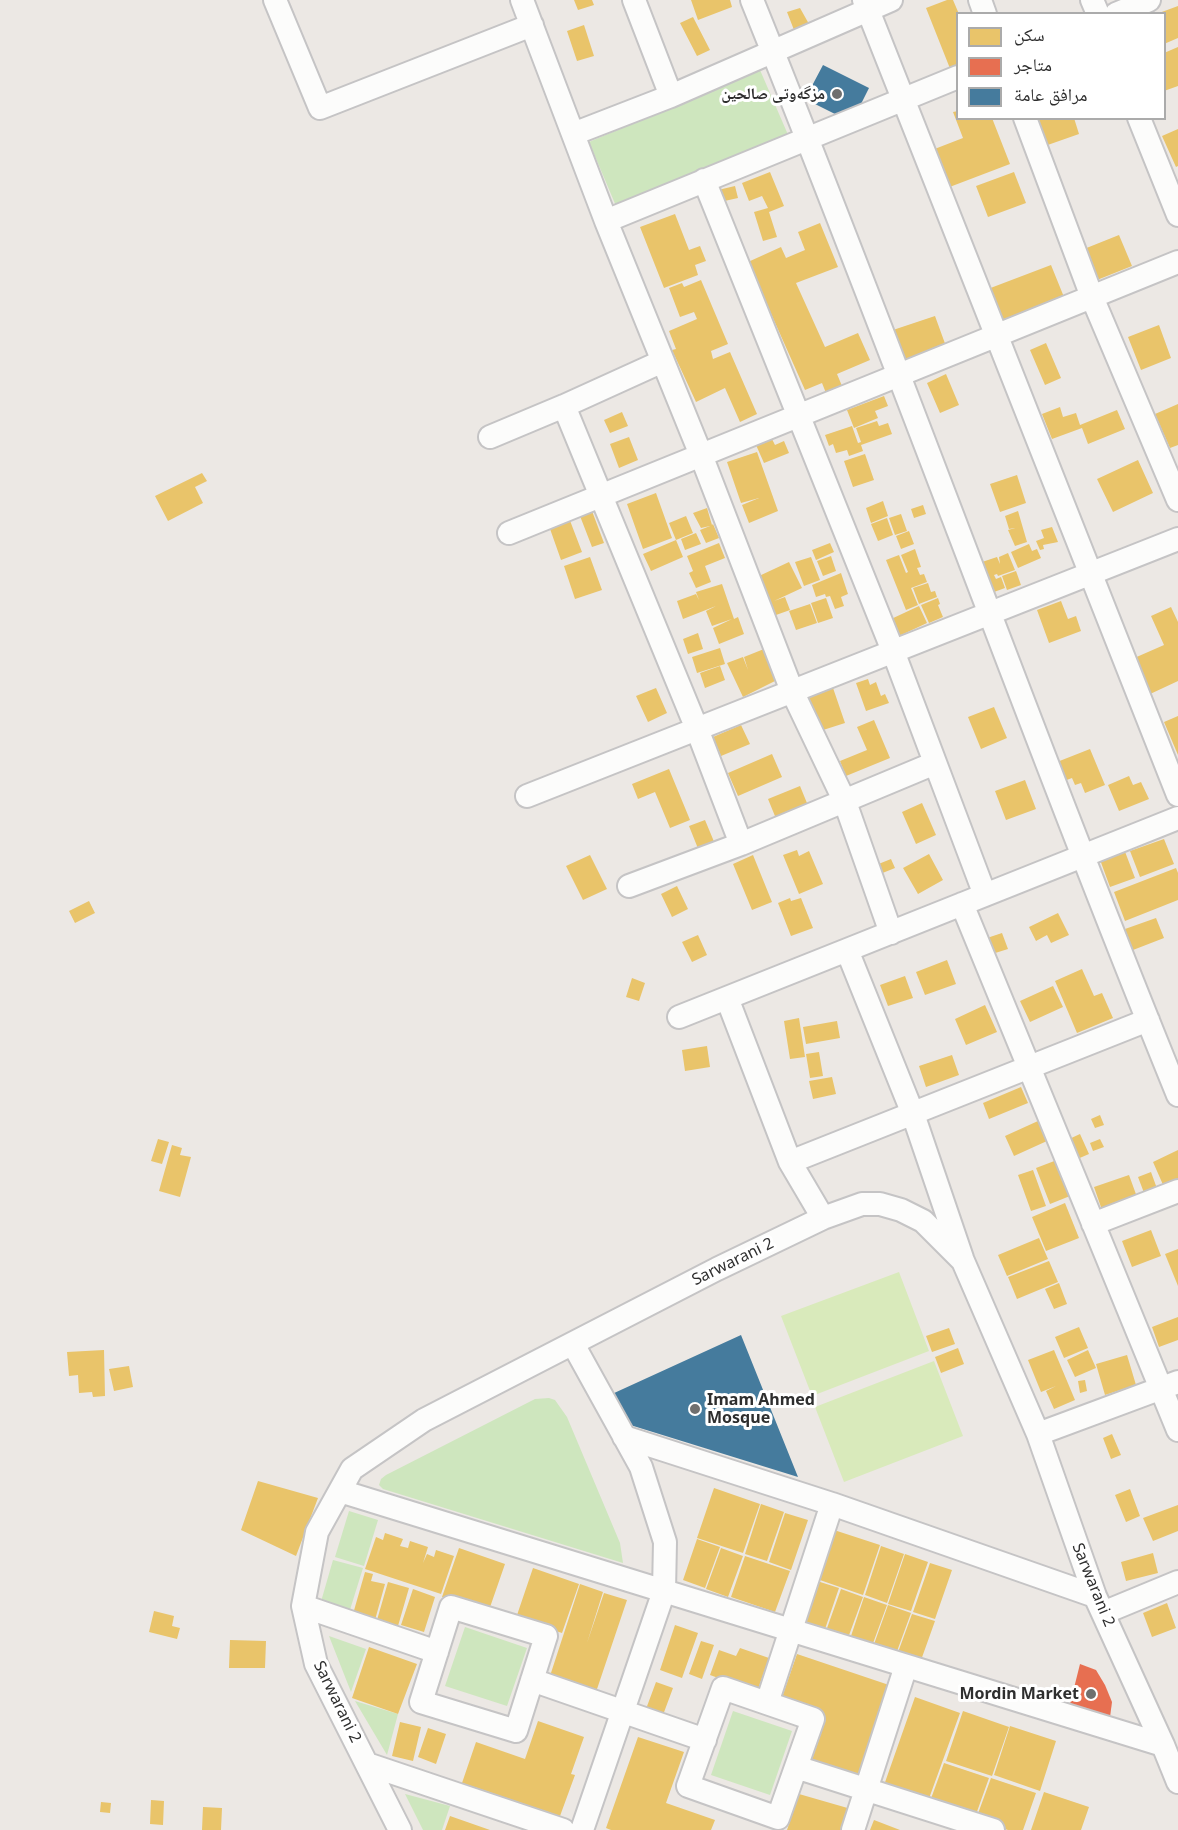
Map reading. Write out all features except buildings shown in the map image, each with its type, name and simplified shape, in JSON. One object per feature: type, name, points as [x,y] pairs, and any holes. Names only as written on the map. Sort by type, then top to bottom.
[{"type":"street","points":[[275,0],[320,108],[532,25]]},
{"type":"street","points":[[522,0],[606,221],[701,455],[792,691],[845,802],[891,933]]},
{"type":"street","points":[[634,0],[672,96]]},
{"type":"street","points":[[752,0],[900,374],[1083,855],[1177,1092]]},
{"type":"street","points":[[573,134],[672,96],[773,52],[866,5],[891,0]]},
{"type":"street","points":[[1121,12],[1149,0]]},
{"type":"street","points":[[866,5],[1178,795]]},
{"type":"street","points":[[606,221],[956,77]]},
{"type":"street","points":[[1025,120],[1092,297],[1178,500]]},
{"type":"street","points":[[1140,120],[1178,215]]},
{"type":"street","points":[[704,180],[893,651],[985,895]]},
{"type":"street","points":[[509,533],[1178,262]]},
{"type":"street","points":[[490,436],[564,406],[663,361]]},
{"type":"street","points":[[564,406],[697,729],[741,844]]},
{"type":"street","points":[[527,796],[1178,539]]},
{"type":"street","points":[[629,886],[741,844],[935,763]]},
{"type":"street","points":[[679,1017],[1178,818]]},
{"type":"street","points":[[962,904],[1093,1224],[1170,1386],[1178,1430]]},
{"type":"street","points":[[847,950],[913,1114],[963,1261]]},
{"type":"street","points":[[727,998],[790,1162],[823,1218]]},
{"type":"street","points":[[790,1162],[1148,1020]]},
{"type":"street","points":[[1093,1224],[1178,1191]]},
{"type":"street","name":"Sarwarani 2","points":[[400,1830],[316,1664],[303,1605],[318,1532],[352,1469],[424,1420],[717,1269],[823,1218],[861,1204],[880,1204],[901,1210],[923,1221],[963,1261],[1038,1434],[1099,1604],[1177,1776]]},
{"type":"street","points":[[573,1344],[641,1467],[665,1542],[664,1591],[582,1830]]},
{"type":"street","points":[[1038,1434],[1170,1386]]},
{"type":"street","points":[[624,1437],[832,1504],[1099,1604],[1178,1582]]},
{"type":"street","points":[[340,1491],[1163,1745]]},
{"type":"street","points":[[767,1703],[832,1504]]},
{"type":"street","points":[[303,1605],[437,1652]]},
{"type":"street","points":[[452,1607],[546,1636],[532,1680],[516,1731],[421,1702],[452,1607]]},
{"type":"street","points":[[853,1830],[906,1666]]},
{"type":"street","points":[[532,1680],[705,1740]]},
{"type":"street","points":[[723,1688],[767,1703],[813,1719],[778,1818],[688,1786],[723,1688]]},
{"type":"street","points":[[367,1764],[563,1830]]},
{"type":"street","points":[[796,1767],[993,1830]]},
{"type":"green space","points":[[760,70],[789,137],[616,206],[589,142]]},
{"type":"green space","points":[[899,1272],[929,1351],[812,1396],[781,1316]]},
{"type":"green space","points":[[934,1361],[963,1436],[844,1482],[815,1407]]},
{"type":"green space","points":[[535,1399],[555,1400],[567,1417],[620,1543],[623,1563],[383,1489],[379,1485],[381,1479],[386,1475]]},
{"type":"green space","points":[[349,1511],[378,1520],[364,1566],[335,1557]]},
{"type":"green space","points":[[333,1560],[363,1568],[349,1613],[320,1605]]},
{"type":"green space","points":[[465,1627],[527,1648],[507,1706],[445,1686]]},
{"type":"green space","points":[[329,1636],[366,1649],[351,1692]]},
{"type":"green space","points":[[355,1701],[398,1714],[387,1755]]},
{"type":"green space","points":[[733,1711],[792,1731],[770,1795],[711,1775]]},
{"type":"green space","points":[[405,1794],[450,1806],[442,1830],[423,1830]]},
{"type":"place","name":"مزگەوتی صالحین","points":[[837,94]]},
{"type":"place","name":"Imam Ahmed Mosque","points":[[695,1409]]},
{"type":"place","name":"Mordin Market","points":[[1091,1694]]}]
